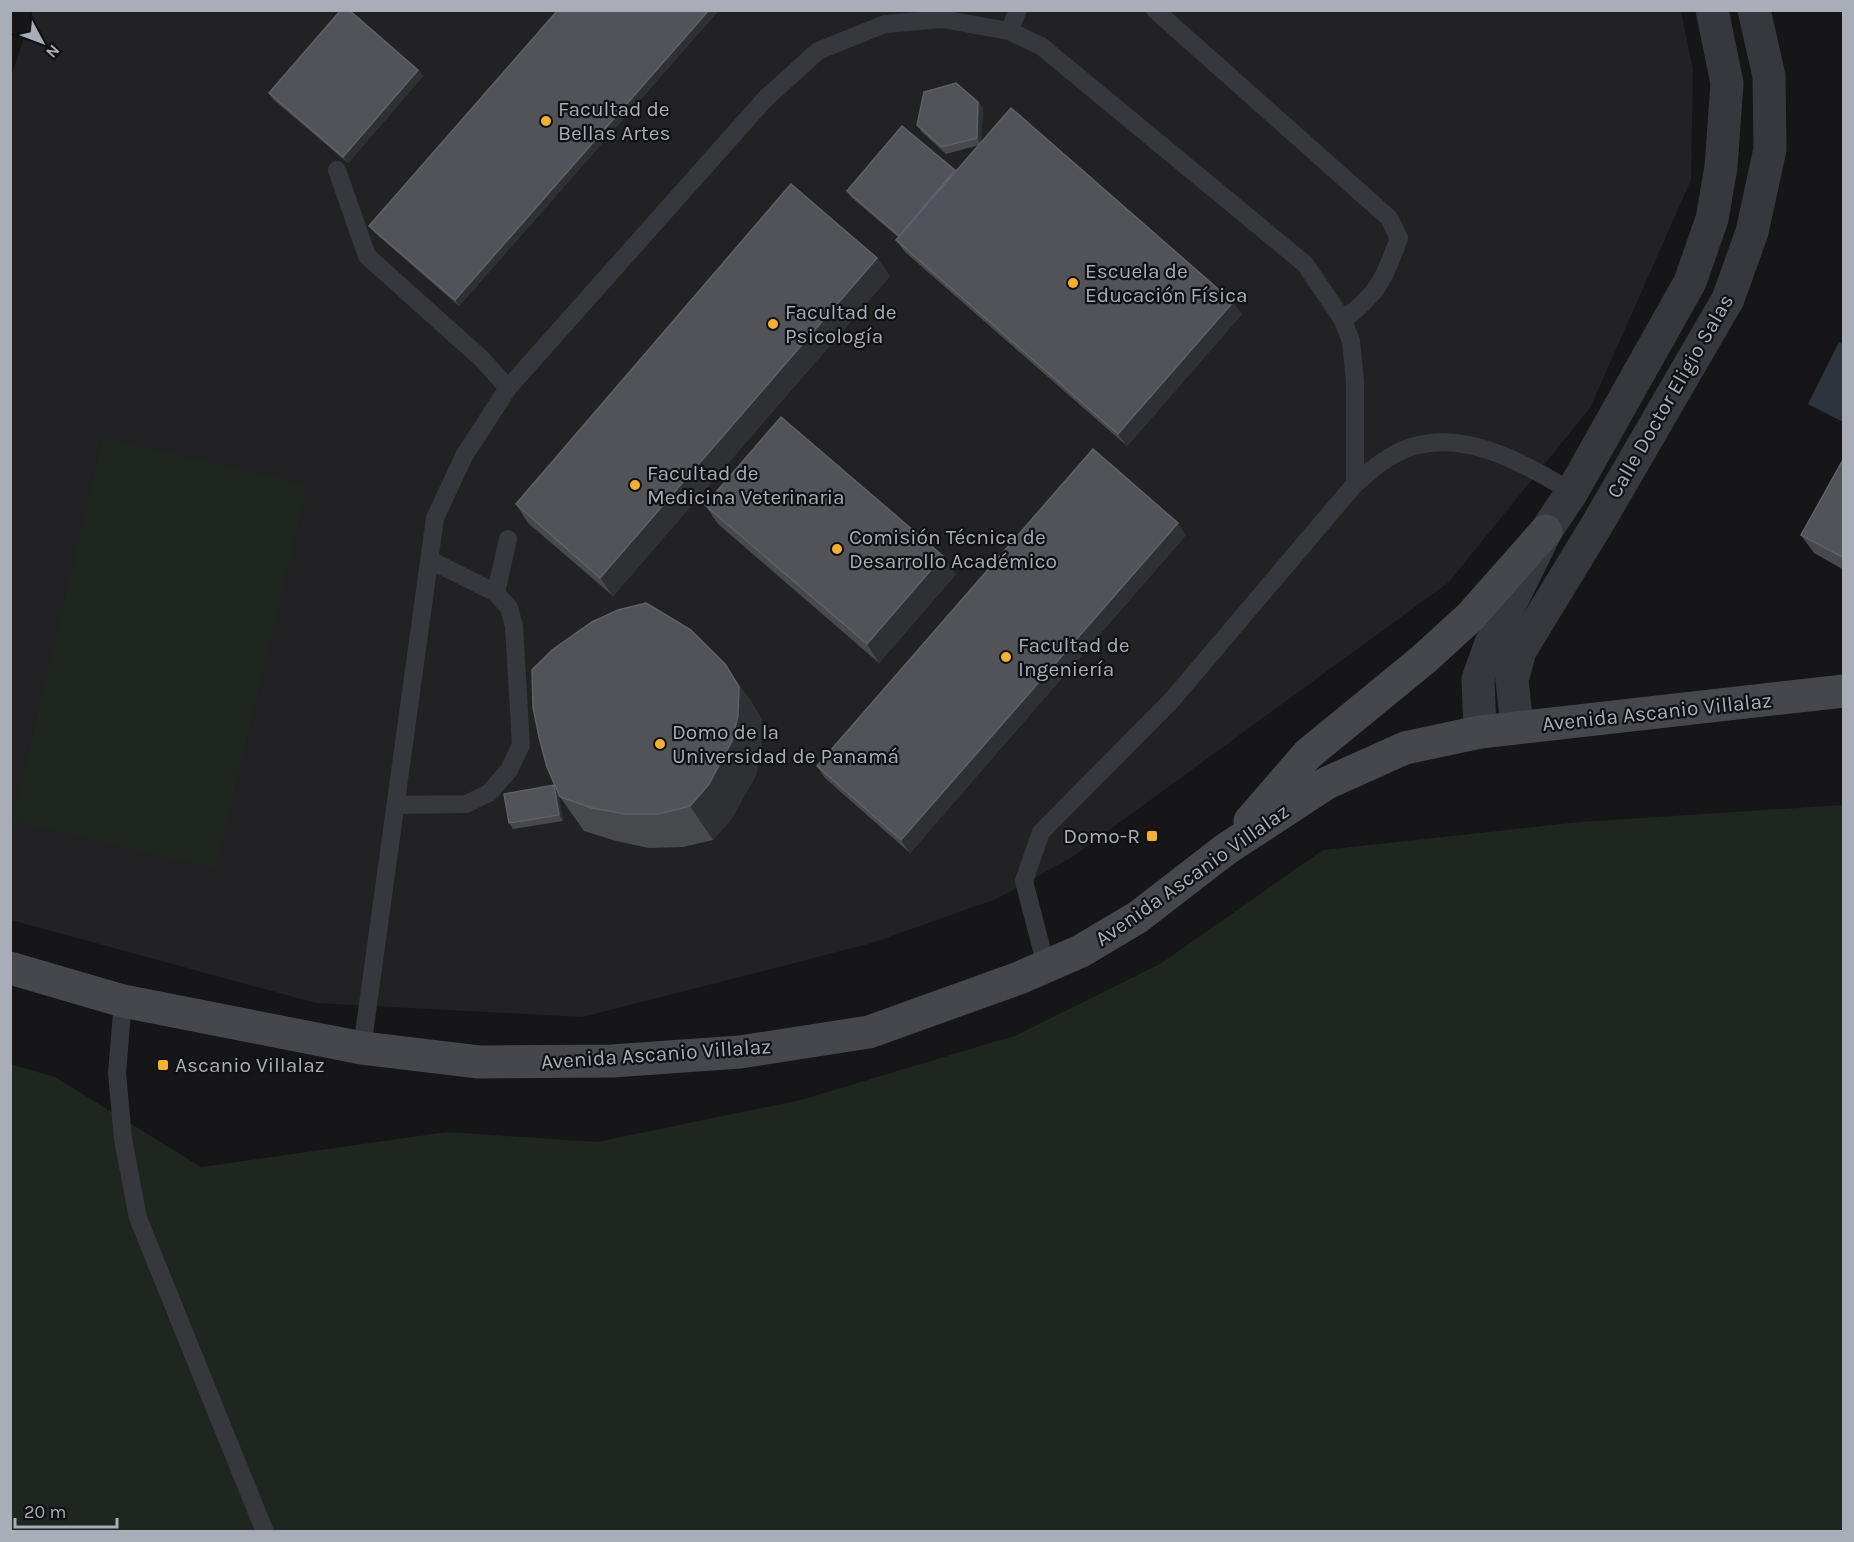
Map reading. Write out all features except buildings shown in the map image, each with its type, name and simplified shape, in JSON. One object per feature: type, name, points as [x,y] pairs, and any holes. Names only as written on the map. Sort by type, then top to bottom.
[{"type":"main road","points":[[1226,849],[1308,754],[1414,667],[1471,616],[1546,531]]},
{"type":"main road","name":"Avenida Ascanio Villalaz","points":[[10,968],[123,1001],[362,1047],[479,1062],[612,1061],[740,1052],[869,1032],[1081,951],[1138,917],[1226,849],[1327,783],[1405,748],[1480,732],[1517,727],[1844,691]]},
{"type":"street","name":"Calle Doctor Eligio Salas","points":[[1480,732],[1478,679],[1491,643],[1546,531],[1572,492],[1690,282],[1712,219],[1721,167],[1727,83],[1712,10]]},
{"type":"street","name":"Calle Doctor Eligio Salas","points":[[1517,727],[1512,680],[1520,651],[1598,523],[1728,299],[1752,232],[1770,149],[1769,76],[1754,10]]},
{"type":"lane","points":[[1009,32],[1018,10]]},
{"type":"lane","points":[[1155,10],[1389,218],[1399,238],[1380,287],[1367,303],[1343,320]]},
{"type":"lane","points":[[362,1047],[435,518],[464,456],[508,388],[765,99],[818,51],[885,24],[942,19],[1009,32],[1041,46],[1305,264],[1343,320],[1351,341],[1355,381],[1356,484]]},
{"type":"lane","points":[[337,170],[367,256],[482,359],[508,388]]},
{"type":"lane","points":[[1046,966],[1024,880],[1041,832],[1171,701],[1356,484],[1388,457],[1418,445],[1462,442],[1529,467],[1572,492]]},
{"type":"lane","points":[[496,593],[508,539]]},
{"type":"lane","points":[[397,805],[466,804],[489,793],[509,770],[520,745],[514,626],[509,608],[496,593],[430,560]]},
{"type":"lane","points":[[123,1001],[117,1073],[123,1139],[138,1218],[265,1532]]},
{"type":"shaded area","points":[[33,11],[1681,11],[1693,70],[1691,180],[1590,408],[1449,582],[1071,858],[996,899],[872,943],[583,1017],[316,1003],[11,920],[10,80]]},
{"type":"shaded area","points":[[1839,342],[1843,345],[1843,422],[1808,404]]},
{"type":"shaded area","points":[[103,437],[308,485],[216,869],[12,821]]},
{"type":"shaded area","points":[[1843,805],[1843,1531],[11,1531],[10,1064],[55,1077],[201,1167],[447,1132],[597,1142],[801,1100],[1017,1035],[1160,964],[1323,850],[1580,822]]},
{"type":"place","name":"Facultad de Bellas Artes","points":[[546,121]]},
{"type":"place","name":"Escuela de Educación Física","points":[[1073,283]]},
{"type":"place","name":"Facultad de Psicología","points":[[773,324]]},
{"type":"place","name":"Facultad de Medicina Veterinaria","points":[[635,485]]},
{"type":"place","name":"Comisión Técnica de Desarrollo Académico","points":[[837,549]]},
{"type":"place","name":"Facultad de Ingeniería","points":[[1006,657]]},
{"type":"place","name":"Domo de la Universidad de Panamá","points":[[660,744]]},
{"type":"place","name":"Domo-R","points":[[1152,836]]},
{"type":"place","name":"Ascanio Villalaz","points":[[163,1065]]}]
